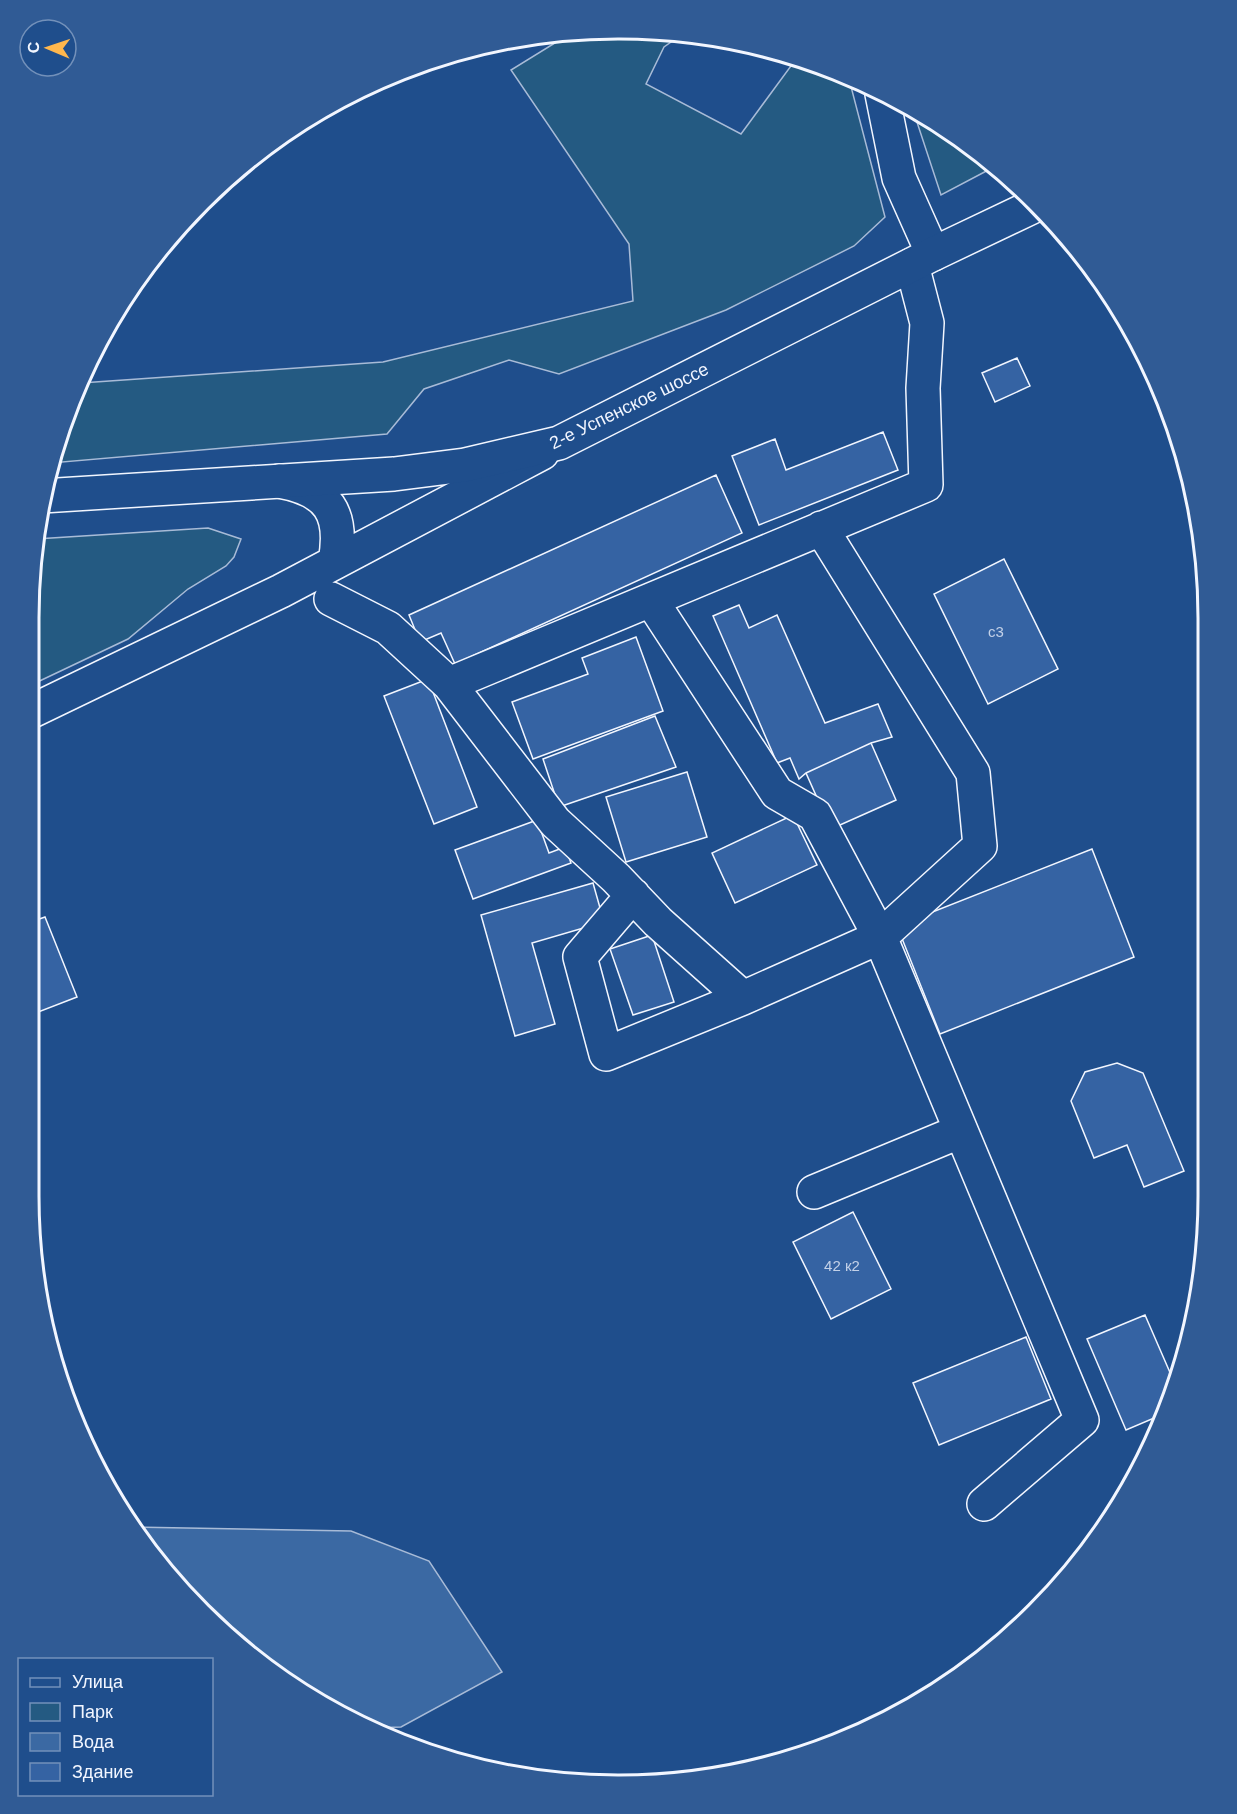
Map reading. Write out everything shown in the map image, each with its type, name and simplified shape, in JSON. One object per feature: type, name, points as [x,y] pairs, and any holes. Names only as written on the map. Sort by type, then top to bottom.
[{"type":"main road","points":[[449,684],[926,485],[924,388],[927,323],[922,259],[899,178],[884,104]]},
{"type":"main road","name":"2-е Успенское шоссе","points":[[52,495],[394,474],[465,465],[559,443],[922,259],[1028,209]]},
{"type":"main road","points":[[39,707],[281,591],[559,443]]},
{"type":"main road","points":[[279,481],[300,485],[321,496],[329,505],[338,526],[335,562]]},
{"type":"main road","points":[[633,895],[580,957],[606,1054],[743,998],[880,938],[980,846],[973,773],[821,528]]},
{"type":"main road","points":[[331,600],[388,628],[449,684],[555,822],[658,921],[743,998]]},
{"type":"main road","points":[[651,600],[777,793],[815,814],[880,938],[1083,1420],[984,1504]]},
{"type":"main road","points":[[814,1192],[961,1131]]},
{"type":"green space","points":[[618,39],[672,42],[664,47],[646,84],[741,134],[791,66],[840,83],[851,88],[885,217],[854,246],[726,310],[559,374],[509,360],[424,389],[387,434],[61,462],[90,382],[383,362],[633,301],[629,244],[511,70],[555,43]]},
{"type":"green space","points":[[917,123],[986,171],[941,195]]},
{"type":"green space","points":[[208,528],[241,539],[234,557],[226,566],[188,589],[128,639],[39,681],[40,581],[45,538]]},
{"type":"water","points":[[144,1527],[351,1531],[429,1561],[502,1672],[401,1727],[389,1727],[362,1715],[297,1677],[266,1655],[236,1631],[183,1578]]},
{"type":"building","points":[[1017,358],[1030,386],[995,402],[982,373]]},
{"type":"building","points":[[883,432],[898,470],[759,525],[732,456],[775,439],[786,470]]},
{"type":"building","points":[[716,475],[742,533],[455,664],[441,633],[420,642],[409,615]]},
{"type":"building","points":[[1004,559],[1058,669],[988,704],[934,594]]},
{"type":"building","points":[[739,605],[749,628],[777,615],[825,723],[878,704],[892,737],[871,743],[806,773],[799,779],[790,758],[777,763],[713,616]]},
{"type":"building","points":[[636,637],[663,711],[533,759],[512,702],[588,674],[582,658]]},
{"type":"building","points":[[428,679],[477,807],[434,824],[384,696]]},
{"type":"building","points":[[655,716],[676,767],[559,807],[543,759]]},
{"type":"building","points":[[871,743],[896,800],[831,829],[806,773]]},
{"type":"building","points":[[687,772],[707,837],[626,862],[606,797]]},
{"type":"building","points":[[793,815],[817,865],[735,903],[712,853]]},
{"type":"building","points":[[537,820],[549,853],[565,847],[571,863],[473,899],[455,850]]},
{"type":"building","points":[[1092,849],[1134,957],[940,1034],[897,926]]},
{"type":"building","points":[[593,883],[604,922],[532,943],[555,1024],[515,1036],[481,915]]},
{"type":"building","points":[[45,917],[77,997],[39,1012],[39,919]]},
{"type":"building","points":[[652,935],[674,1002],[633,1015],[610,949]]},
{"type":"building","points":[[1117,1063],[1143,1073],[1184,1171],[1144,1187],[1127,1145],[1094,1158],[1071,1101],[1085,1072]]},
{"type":"building","points":[[853,1212],[891,1289],[831,1319],[793,1242]]},
{"type":"building","points":[[1145,1315],[1170,1372],[1153,1418],[1126,1430],[1087,1339]]},
{"type":"building","points":[[1026,1337],[1051,1399],[939,1445],[913,1383]]}]
